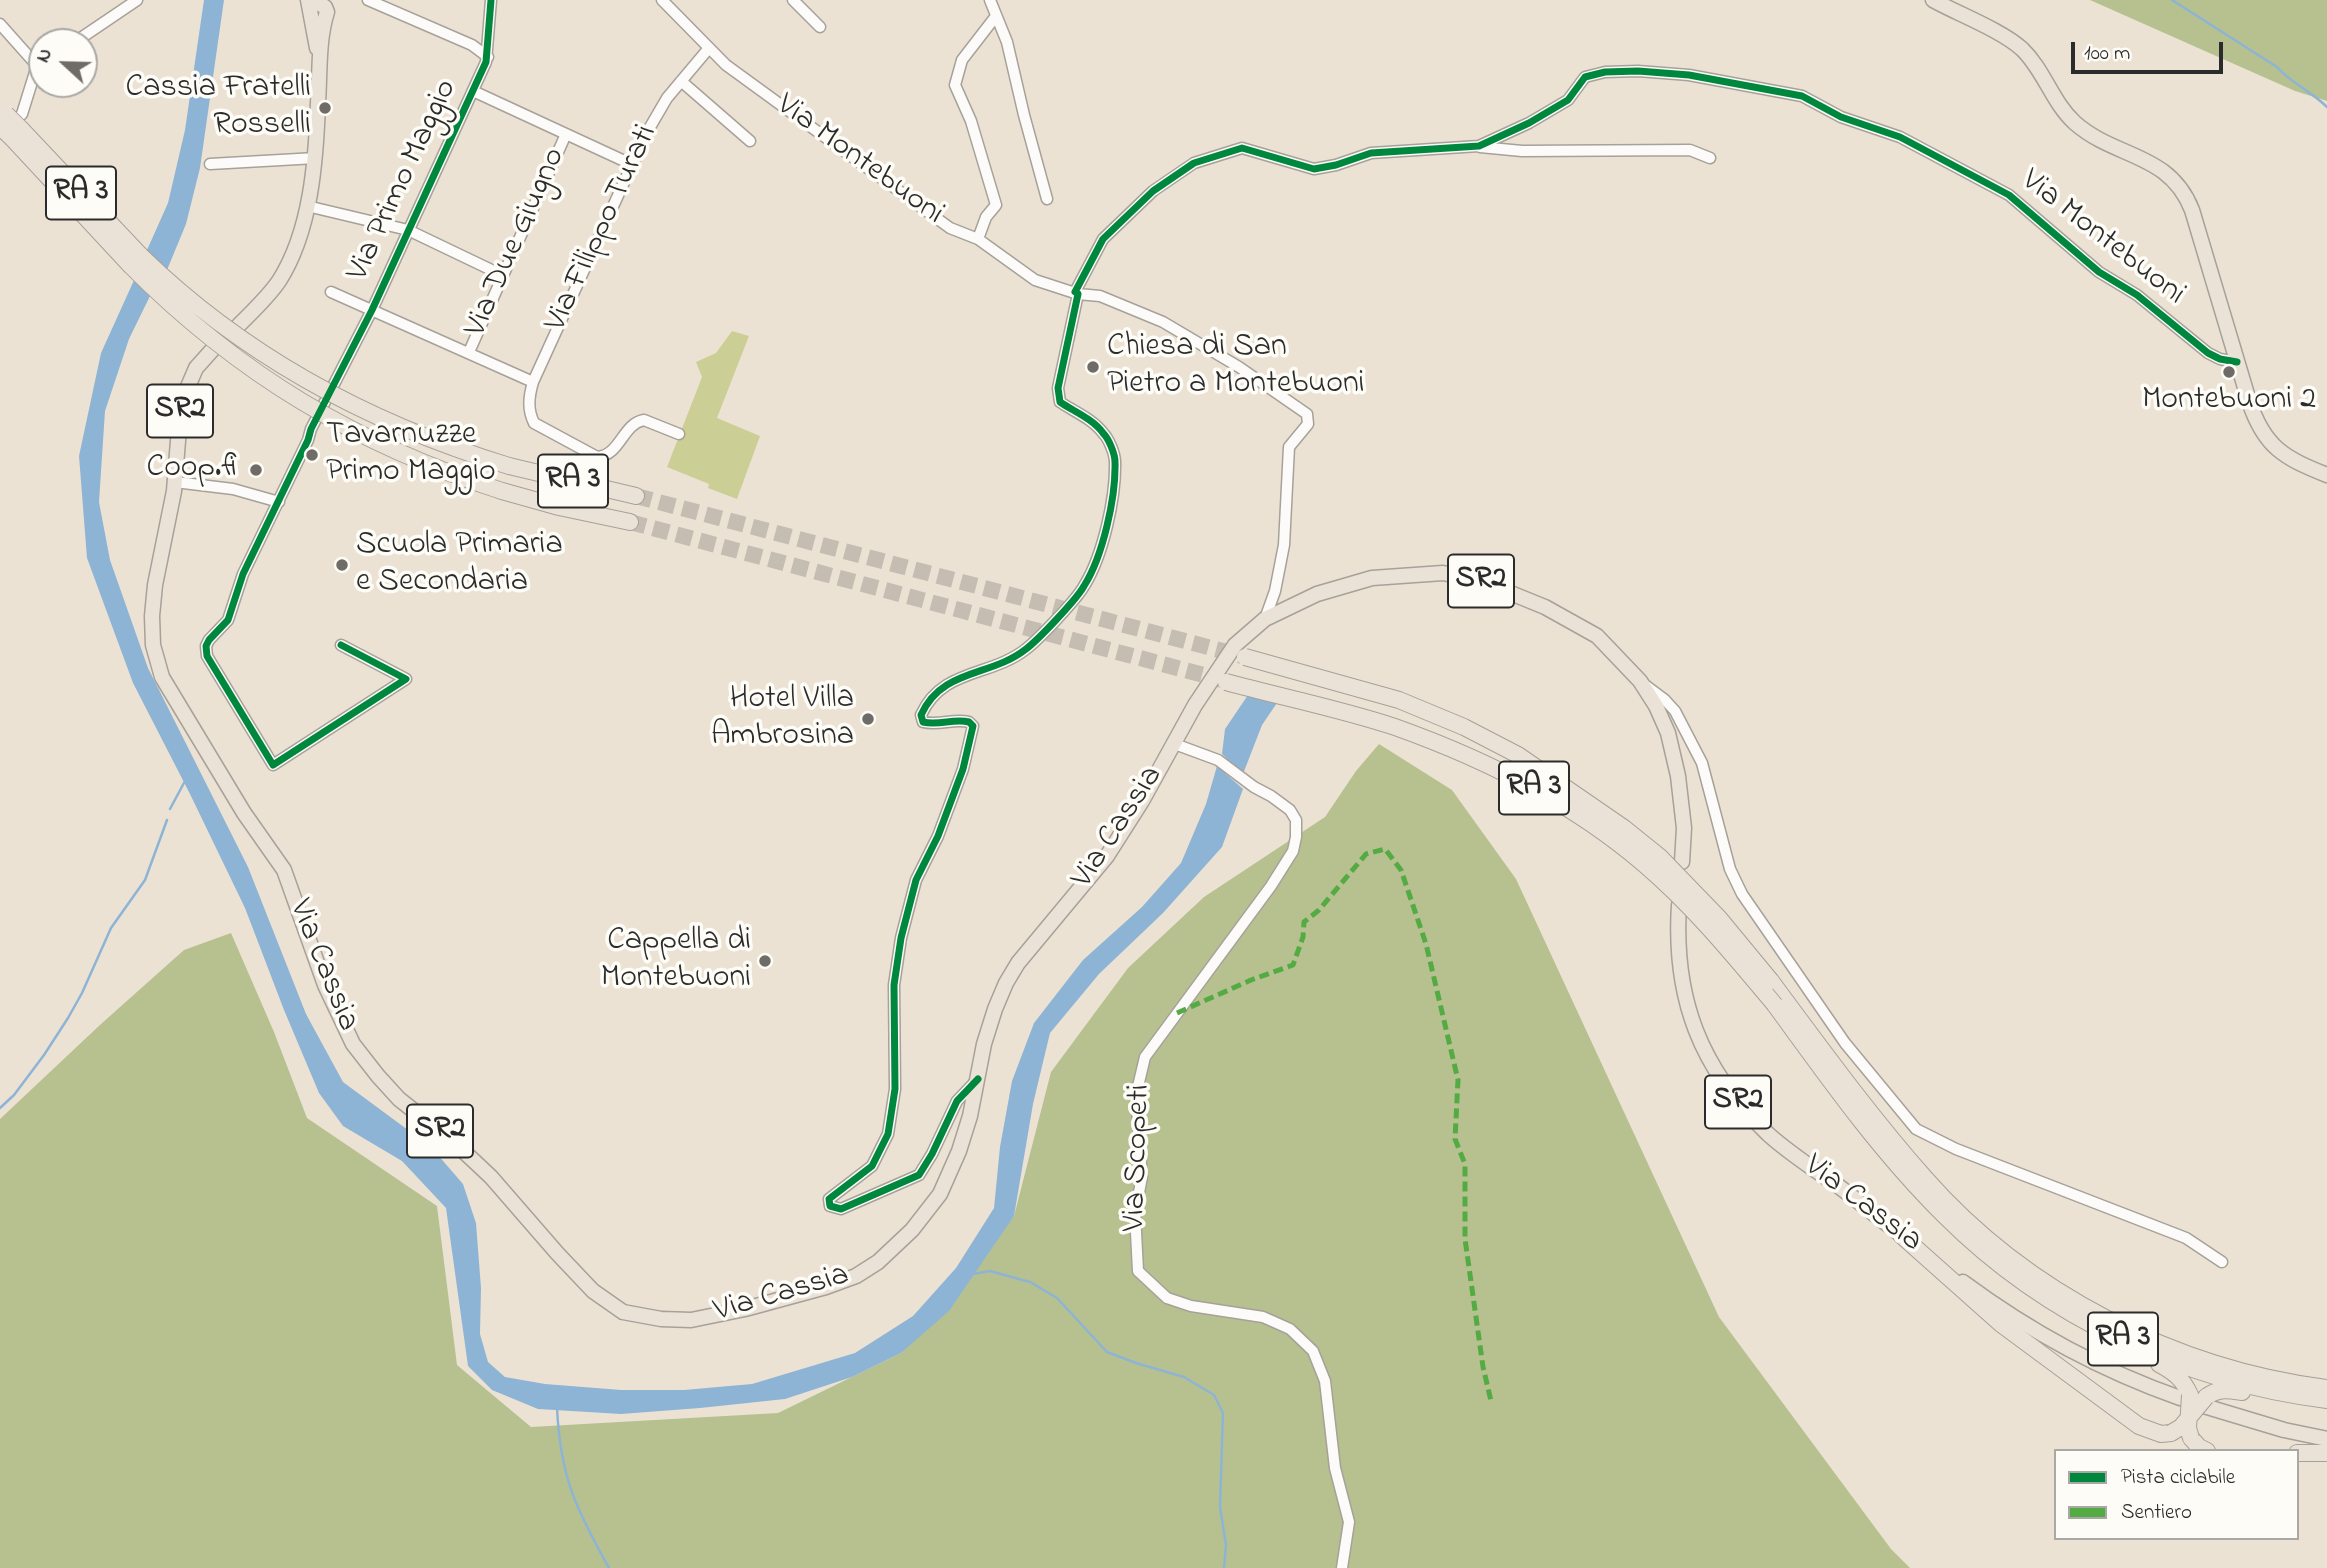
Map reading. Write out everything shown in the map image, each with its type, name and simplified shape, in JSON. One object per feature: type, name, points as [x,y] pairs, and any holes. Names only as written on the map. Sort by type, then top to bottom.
[{"type":"highway","name":"RA 3","points":[[6,125],[206,335],[297,399],[375,443],[442,471],[559,507],[629,522]]},
{"type":"highway","name":"RA 3","points":[[135,261],[216,322],[348,404],[414,433],[509,466],[636,496]]},
{"type":"highway","name":"RA 3","points":[[1245,657],[1399,700],[1464,727],[1518,755],[1624,828],[1660,857],[1719,918],[1925,1179],[2007,1254],[2052,1286],[2093,1310],[2167,1347],[2255,1375],[2327,1388]]},
{"type":"highway","name":"RA 3","points":[[1226,681],[1394,727],[1501,770],[1612,839],[1647,866],[1714,932],[1917,1186],[1947,1218],[1999,1263],[2087,1321],[2132,1344],[2192,1369],[2252,1387],[2327,1403]]},
{"type":"highway","points":[[1901,1235],[2001,1324],[2128,1418],[2151,1432],[2161,1434],[2171,1433],[2190,1417]]},
{"type":"highway","points":[[2046,1296],[2106,1338],[2175,1373],[2195,1399]]},
{"type":"highway","points":[[2195,1399],[2224,1389],[2327,1403]]},
{"type":"highway","points":[[2195,1399],[2188,1428],[2191,1438],[2203,1449]]},
{"type":"highway","points":[[2299,1453],[2327,1453]]},
{"type":"main road","points":[[1933,0],[2022,49],[2057,104],[2076,124],[2167,173],[2181,188],[2192,210],[2254,417],[2266,438],[2282,454],[2327,475]]},
{"type":"main road","points":[[239,325],[268,295],[286,269],[307,206],[316,158],[320,70],[318,7]]},
{"type":"main road","name":"Via Cassia","points":[[213,349],[196,368],[181,403],[175,482],[155,585],[152,616],[157,662],[162,677],[244,813],[284,870],[306,938],[354,1044],[399,1099],[458,1146],[491,1177],[557,1254],[607,1303],[623,1312],[642,1317],[691,1320],[745,1309],[856,1276],[894,1248],[940,1194],[960,1152],[984,1044],[1006,983],[1018,963],[1107,856],[1225,658],[1265,619],[1317,594],[1373,578],[1443,573],[1481,581],[1545,607],[1597,636],[1640,681],[1656,706],[1668,733],[1678,776],[1684,828],[1682,862]]},
{"type":"main road","name":"Via Cassia","points":[[1679,905],[1677,928],[1680,979],[1692,1024],[1710,1060],[1734,1098],[1769,1135],[1982,1296],[2034,1329],[2101,1365],[2271,1426],[2327,1439]]},
{"type":"street","points":[[96,28],[137,0]]},
{"type":"street","points":[[368,0],[472,45],[488,57]]},
{"type":"street","name":"Via Primo Maggio","points":[[341,645],[406,679],[273,765],[207,656],[206,646],[214,633],[228,620],[243,575],[309,440],[311,429],[372,310],[488,57],[491,0]]},
{"type":"street","name":"Via Montebuoni","points":[[662,0],[726,65],[950,228],[978,239],[1035,280],[1056,288],[1100,296],[1163,322],[1239,367],[1307,414],[1308,424],[1289,447],[1284,545],[1275,591],[1265,619]]},
{"type":"street","points":[[793,0],[820,27]]},
{"type":"street","points":[[990,0],[1007,42],[1047,199]]},
{"type":"street","points":[[978,239],[986,217],[996,205],[971,121],[955,85],[962,60],[996,16]]},
{"type":"street","points":[[0,24],[28,53]]},
{"type":"street","name":"Via Filippo Turati","points":[[533,382],[657,111],[709,48]]},
{"type":"street","name":"Via Montebuoni","points":[[978,1079],[957,1101],[919,1175],[841,1209],[830,1206],[829,1199],[872,1166],[888,1135],[897,1066],[894,985],[901,938],[916,880],[938,836],[970,746],[973,726],[970,722],[957,720],[932,724],[923,722],[921,715],[925,705],[944,685],[1008,662],[1028,648],[1084,587],[1098,555],[1111,502],[1115,459],[1104,433],[1060,402],[1058,388],[1077,293],[1102,239],[1153,191],[1194,163],[1242,148],[1314,169],[1371,153],[1479,146],[1529,123],[1568,100],[1585,77],[1605,72],[1689,75],[1802,96],[1841,117],[1900,137],[2009,195],[2091,266],[2137,295],[2208,353],[2220,359],[2237,362]]},
{"type":"street","points":[[681,81],[750,141]]},
{"type":"street","points":[[473,91],[633,165]]},
{"type":"street","points":[[6,125],[22,114],[28,95]]},
{"type":"street","name":"Via Due Giugno","points":[[469,352],[566,134]]},
{"type":"street","points":[[1479,146],[1522,151],[1690,150],[1710,158]]},
{"type":"street","points":[[210,164],[316,158]]},
{"type":"street","points":[[307,206],[408,230],[502,275]]},
{"type":"street","points":[[331,292],[533,382],[529,405],[534,423],[597,457],[614,450],[639,421],[644,420],[679,434]]},
{"type":"street","points":[[175,482],[220,487],[279,502]]},
{"type":"street","points":[[1640,681],[1665,700],[1692,742],[1702,763],[1730,869],[1742,894],[1845,1043],[1916,1129],[1956,1149],[2186,1238],[2221,1262]]},
{"type":"street","name":"Via Scopeti","points":[[1172,743],[1225,764],[1246,782],[1290,810],[1296,820],[1296,837],[1293,851],[1270,886],[1145,1057],[1136,1095],[1142,1177],[1135,1213],[1138,1271],[1167,1298],[1191,1306],[1263,1317],[1290,1329],[1313,1351],[1325,1381],[1335,1468],[1349,1522],[1342,1568]]},
{"type":"green space","points":[[2090,0],[2327,0],[2327,101],[2295,91]]},
{"type":"green space","points":[[732,331],[749,336],[717,418],[760,436],[737,499],[667,467],[702,377],[696,362],[716,353]]},
{"type":"green space","points":[[1379,744],[1452,790],[1516,879],[1719,1317],[1891,1549],[1910,1568],[0,1568],[0,1119],[184,950],[231,933],[274,1032],[307,1118],[437,1206],[457,1365],[531,1427],[778,1413],[901,1353],[1014,1216],[1051,1072],[1128,968],[1204,897],[1325,817],[1356,771]]},
{"type":"water","points":[[204,0],[224,0],[200,168],[186,224],[167,270],[147,250],[168,203],[185,130]]},
{"type":"water","points":[[135,278],[151,294],[129,339],[105,411],[99,502],[110,560],[148,668],[248,867],[306,1014],[343,1082],[431,1147],[463,1184],[476,1223],[481,1288],[480,1334],[488,1362],[505,1377],[545,1384],[621,1390],[684,1390],[752,1384],[855,1353],[913,1316],[956,1268],[994,1208],[1000,1147],[1012,1081],[1034,1023],[1083,960],[1142,907],[1181,863],[1206,804],[1217,766],[1243,789],[1222,847],[1163,913],[1099,974],[1050,1033],[1033,1104],[1014,1216],[949,1311],[901,1353],[852,1377],[785,1399],[621,1414],[538,1409],[492,1390],[468,1366],[446,1208],[402,1161],[343,1126],[319,1093],[245,908],[133,683],[87,558],[79,456],[101,353]]},
{"type":"water","points":[[1248,695],[1277,703],[1262,725],[1243,774],[1222,754],[1225,729]]},
{"type":"waterway","points":[[2172,0],[2277,67],[2327,107]]},
{"type":"waterway","points":[[170,809],[185,781]]},
{"type":"waterway","points":[[0,1108],[14,1095],[68,1018],[111,928],[145,880],[167,820]]},
{"type":"waterway","points":[[973,1274],[990,1271],[1030,1282],[1057,1298],[1107,1352],[1184,1377],[1214,1395],[1223,1413],[1220,1507],[1226,1545],[1224,1568]]},
{"type":"waterway","points":[[557,1407],[562,1453],[572,1492],[587,1528],[609,1568]]},
{"type":"tunnel","points":[[636,496],[1242,656]]},
{"type":"tunnel","points":[[630,522],[1226,681]]},
{"type":"marked path","points":[[1177,1013],[1251,980],[1293,965],[1303,937],[1304,922],[1319,910],[1366,854],[1385,849],[1401,870],[1426,944],[1458,1080],[1455,1139],[1465,1164],[1465,1239],[1483,1367],[1491,1401]]},
{"type":"cycle path","points":[[341,645],[406,679],[273,765],[207,656],[206,646],[228,620],[243,574],[311,429],[372,310],[486,62],[491,0]]},
{"type":"cycle path","points":[[1075,292],[1103,239],[1153,191],[1194,163],[1242,148],[1314,169],[1371,153],[1479,146],[1529,123],[1568,100],[1585,77],[1605,72],[1638,71],[1689,75],[1802,96],[1841,117],[1900,137],[2009,195],[2099,272],[2137,295],[2208,353],[2220,359],[2237,362]]},
{"type":"cycle path","points":[[978,1079],[957,1101],[919,1175],[841,1209],[830,1206],[829,1199],[872,1166],[888,1134],[895,1089],[894,985],[901,938],[916,880],[938,836],[963,769],[973,726],[963,721],[923,722],[921,715],[941,689],[954,681],[1012,658],[1039,637],[1080,592],[1097,559],[1107,526],[1115,476],[1114,455],[1099,428],[1060,402],[1058,388],[1078,294]]},
{"type":"place","name":"Cassia Fratelli Rosselli","points":[[325,108]]},
{"type":"place","name":"Chiesa di San Pietro a Montebuoni","points":[[1093,367]]},
{"type":"place","name":"Montebuoni 2","points":[[2229,372]]},
{"type":"place","name":"Tavarnuzze Primo Maggio","points":[[312,455]]},
{"type":"place","name":"Coop.fi","points":[[256,470]]},
{"type":"place","name":"Scuola Primaria e Secondaria","points":[[342,565]]},
{"type":"place","name":"Hotel Villa Ambrosina","points":[[868,719]]},
{"type":"place","name":"Cappella di Montebuoni","points":[[765,961]]}]
